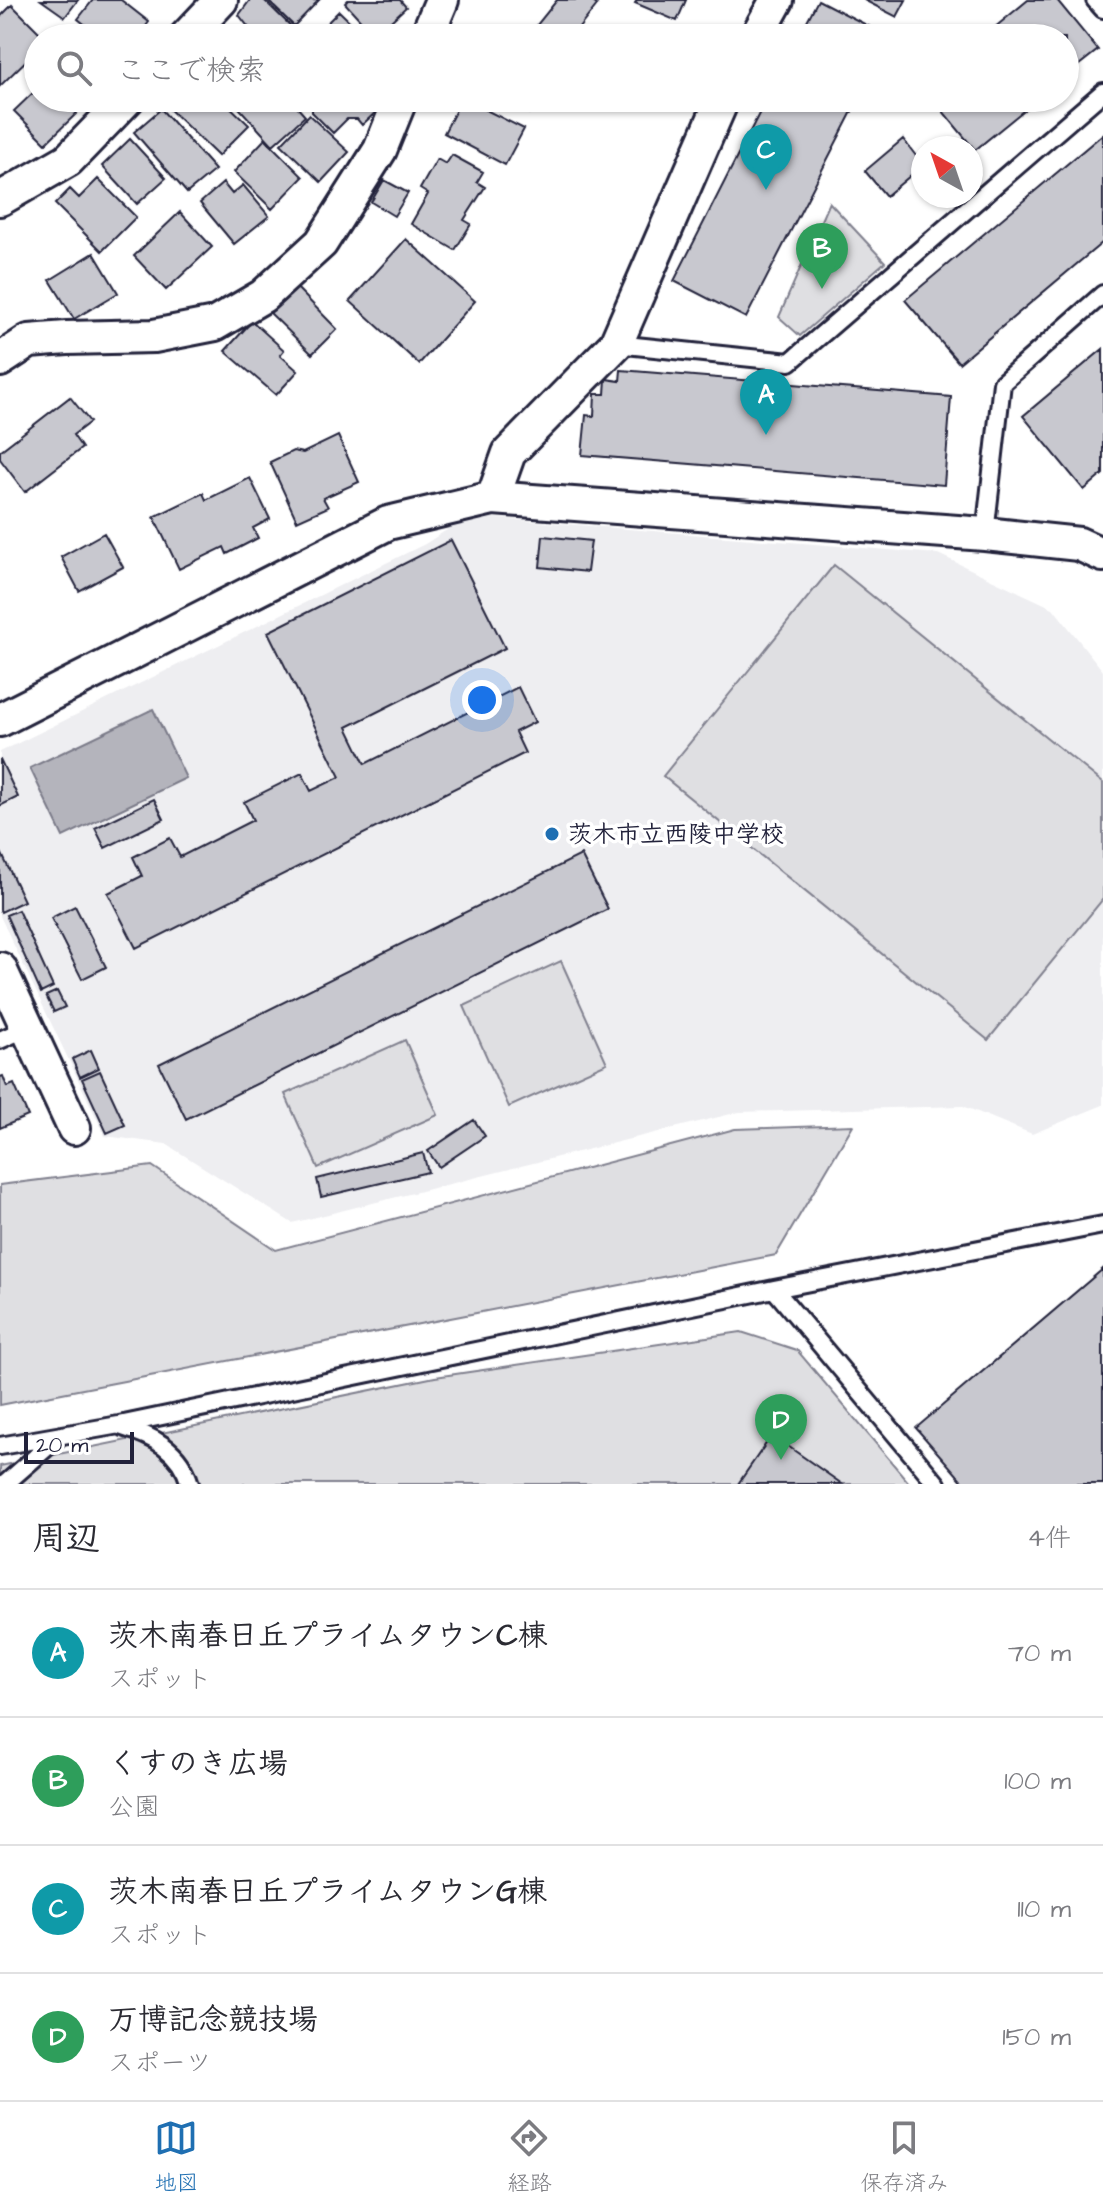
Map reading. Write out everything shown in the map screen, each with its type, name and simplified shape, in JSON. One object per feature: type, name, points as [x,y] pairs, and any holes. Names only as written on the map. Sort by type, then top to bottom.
[{"type":"street","points":[[198,24],[221,0]]},
{"type":"street","points":[[432,24],[442,0]]},
{"type":"street","points":[[764,24],[777,0]]},
{"type":"street","points":[[0,199],[68,160],[114,112]]},
{"type":"street","points":[[0,360],[29,341],[154,336],[215,324],[263,296],[321,243],[380,150],[395,112]]},
{"type":"street","points":[[493,498],[509,453],[616,344],[717,112]]},
{"type":"street","points":[[0,720],[388,523],[493,498],[985,534],[1079,544],[1103,555]]},
{"type":"street","points":[[0,969],[14,1034],[74,1128]]},
{"type":"lane","points":[[1095,0],[1103,9]]},
{"type":"lane","points":[[616,344],[790,362],[1103,92]]},
{"type":"lane","points":[[985,534],[1002,383],[1103,294]]},
{"type":"lane","points":[[0,1446],[119,1425],[774,1289],[1103,1225]]},
{"type":"lane","points":[[774,1289],[937,1484]]},
{"type":"lane","points":[[119,1425],[167,1447],[178,1457],[190,1484]]},
{"type":"lane","points":[[5,1484],[61,1435]]},
{"type":"shaded area","points":[[829,202],[885,262],[800,336],[779,317]]},
{"type":"shaded area","name":"茨木市立西陵中学校","points":[[492,518],[938,554],[1053,608],[1103,671],[1103,1105],[1032,1134],[963,1106],[739,1112],[292,1223],[166,1144],[105,1136],[0,916],[0,752],[425,544],[456,524]]},
{"type":"shaded area","points":[[834,565],[1103,783],[1103,899],[988,1040],[663,776]]},
{"type":"shaded area","points":[[153,709],[186,778],[63,837],[30,768]]},
{"type":"shaded area","points":[[561,961],[607,1063],[509,1107],[464,1006]]},
{"type":"shaded area","points":[[405,1040],[438,1115],[318,1168],[285,1094]]},
{"type":"shaded area","points":[[853,1125],[776,1255],[0,1405],[0,1185],[152,1166],[276,1250],[735,1129]]},
{"type":"shaded area","points":[[741,1332],[797,1350],[910,1484],[0,1484],[0,1466],[435,1377]]},
{"type":"building","points":[[41,0],[78,0],[65,17]]},
{"type":"building","points":[[93,0],[121,0],[149,22],[84,24],[78,19]]},
{"type":"building","points":[[250,0],[264,0],[289,24],[246,24],[239,15]]},
{"type":"building","points":[[267,0],[319,0],[296,24],[292,24]]},
{"type":"building","points":[[348,0],[400,0],[406,7],[388,24],[364,24],[345,3]]},
{"type":"building","points":[[557,0],[590,0],[597,5],[582,24],[538,24]]},
{"type":"building","points":[[637,0],[686,0],[677,21],[635,3]]},
{"type":"building","points":[[818,0],[865,24],[805,24]]},
{"type":"building","points":[[864,0],[906,0],[897,17]]},
{"type":"building","points":[[1028,0],[1057,0],[1077,24],[999,24]]},
{"type":"building","points":[[12,5],[31,24],[24,24],[24,63],[0,86],[0,17]]},
{"type":"building","points":[[339,11],[352,24],[326,24]]},
{"type":"building","points":[[1079,27],[1098,50],[1079,65]]},
{"type":"building","points":[[24,101],[24,112],[77,113],[46,143],[14,111]]},
{"type":"building","points":[[157,112],[164,112],[215,170],[187,193],[134,132]]},
{"type":"building","points":[[172,112],[236,112],[249,125],[218,156]]},
{"type":"building","points":[[243,112],[301,112],[305,116],[273,145]]},
{"type":"building","points":[[312,112],[376,112],[362,125],[357,119],[347,119],[333,133]]},
{"type":"building","points":[[455,112],[490,112],[524,129],[505,165],[444,133]]},
{"type":"building","points":[[760,112],[852,112],[746,318],[674,281]]},
{"type":"building","points":[[944,112],[1022,112],[983,144],[983,136],[963,136]]},
{"type":"building","points":[[309,115],[349,152],[321,182],[281,144]]},
{"type":"building","points":[[1103,134],[1103,242],[959,363],[905,300]]},
{"type":"building","points":[[130,139],[166,178],[137,204],[102,166]]},
{"type":"building","points":[[265,139],[303,177],[272,209],[234,172]]},
{"type":"building","points":[[903,139],[911,149],[911,175],[886,196],[865,171]]},
{"type":"building","points":[[452,155],[483,172],[477,182],[485,187],[464,220],[471,224],[455,250],[411,224],[428,194],[420,189],[437,159],[446,164]]},
{"type":"building","points":[[98,179],[136,217],[102,251],[55,204],[70,189],[79,198]]},
{"type":"building","points":[[384,180],[408,193],[394,216],[371,202]]},
{"type":"building","points":[[223,183],[232,194],[243,185],[269,216],[234,244],[200,203]]},
{"type":"building","points":[[180,212],[212,247],[166,290],[134,256]]},
{"type":"building","points":[[406,239],[475,301],[419,364],[350,301]]},
{"type":"building","points":[[94,253],[118,293],[74,319],[50,280]]},
{"type":"building","points":[[293,284],[337,329],[312,354],[268,311]]},
{"type":"building","points":[[252,321],[284,350],[280,355],[298,371],[276,395],[225,351]]},
{"type":"building","points":[[1103,349],[1103,474],[1084,490],[1023,416]]},
{"type":"building","points":[[621,370],[951,397],[944,485],[582,455],[586,415],[594,416],[595,394],[605,394],[606,379],[620,381]]},
{"type":"building","points":[[70,397],[90,422],[73,435],[82,448],[25,492],[0,459],[0,451]]},
{"type":"building","points":[[338,436],[359,482],[323,498],[328,507],[297,521],[270,462],[293,451],[303,453]]},
{"type":"building","points":[[250,478],[270,519],[253,528],[258,538],[227,554],[224,547],[179,569],[154,517],[203,493],[206,500]]},
{"type":"building","points":[[104,533],[123,567],[79,591],[61,557]]},
{"type":"building","points":[[543,536],[591,541],[587,572],[540,567]]},
{"type":"building","points":[[451,540],[505,648],[347,727],[365,764],[518,687],[535,722],[515,732],[525,753],[136,948],[108,893],[142,876],[133,857],[170,838],[180,857],[253,820],[244,802],[302,773],[311,791],[340,777],[268,632]]},
{"type":"building","points":[[0,759],[18,797],[0,806]]},
{"type":"building","points":[[154,799],[164,819],[105,848],[95,828]]},
{"type":"building","points":[[0,850],[24,901],[1,912],[0,910]]},
{"type":"building","points":[[581,855],[608,909],[186,1119],[159,1064]]},
{"type":"building","points":[[75,906],[106,967],[82,979],[51,918]]},
{"type":"building","points":[[18,910],[53,987],[41,993],[6,915]]},
{"type":"building","points":[[57,991],[65,1007],[54,1012],[46,996]]},
{"type":"building","points":[[91,1050],[99,1068],[80,1077],[72,1059]]},
{"type":"building","points":[[100,1071],[125,1125],[107,1133],[82,1079]]},
{"type":"building","points":[[3,1076],[7,1087],[14,1084],[28,1116],[0,1128],[0,1077]]},
{"type":"building","points":[[474,1120],[485,1136],[439,1167],[428,1151]]},
{"type":"building","points":[[423,1153],[428,1172],[321,1197],[317,1179]]},
{"type":"building","points":[[1103,1269],[1103,1484],[965,1484],[916,1428]]},
{"type":"building","points":[[772,1435],[842,1484],[738,1484]]},
{"type":"place","name":"茨木南春日丘プライムタウンG棟","points":[[766,190]]},
{"type":"place","name":"くすのき広場","points":[[822,289]]},
{"type":"place","name":"茨木南春日丘プライムタウンC棟","points":[[766,435]]},
{"type":"place","name":"茨木市立西陵中学校","points":[[552,834]]},
{"type":"place","name":"万博記念競技場","points":[[781,1460]]}]
